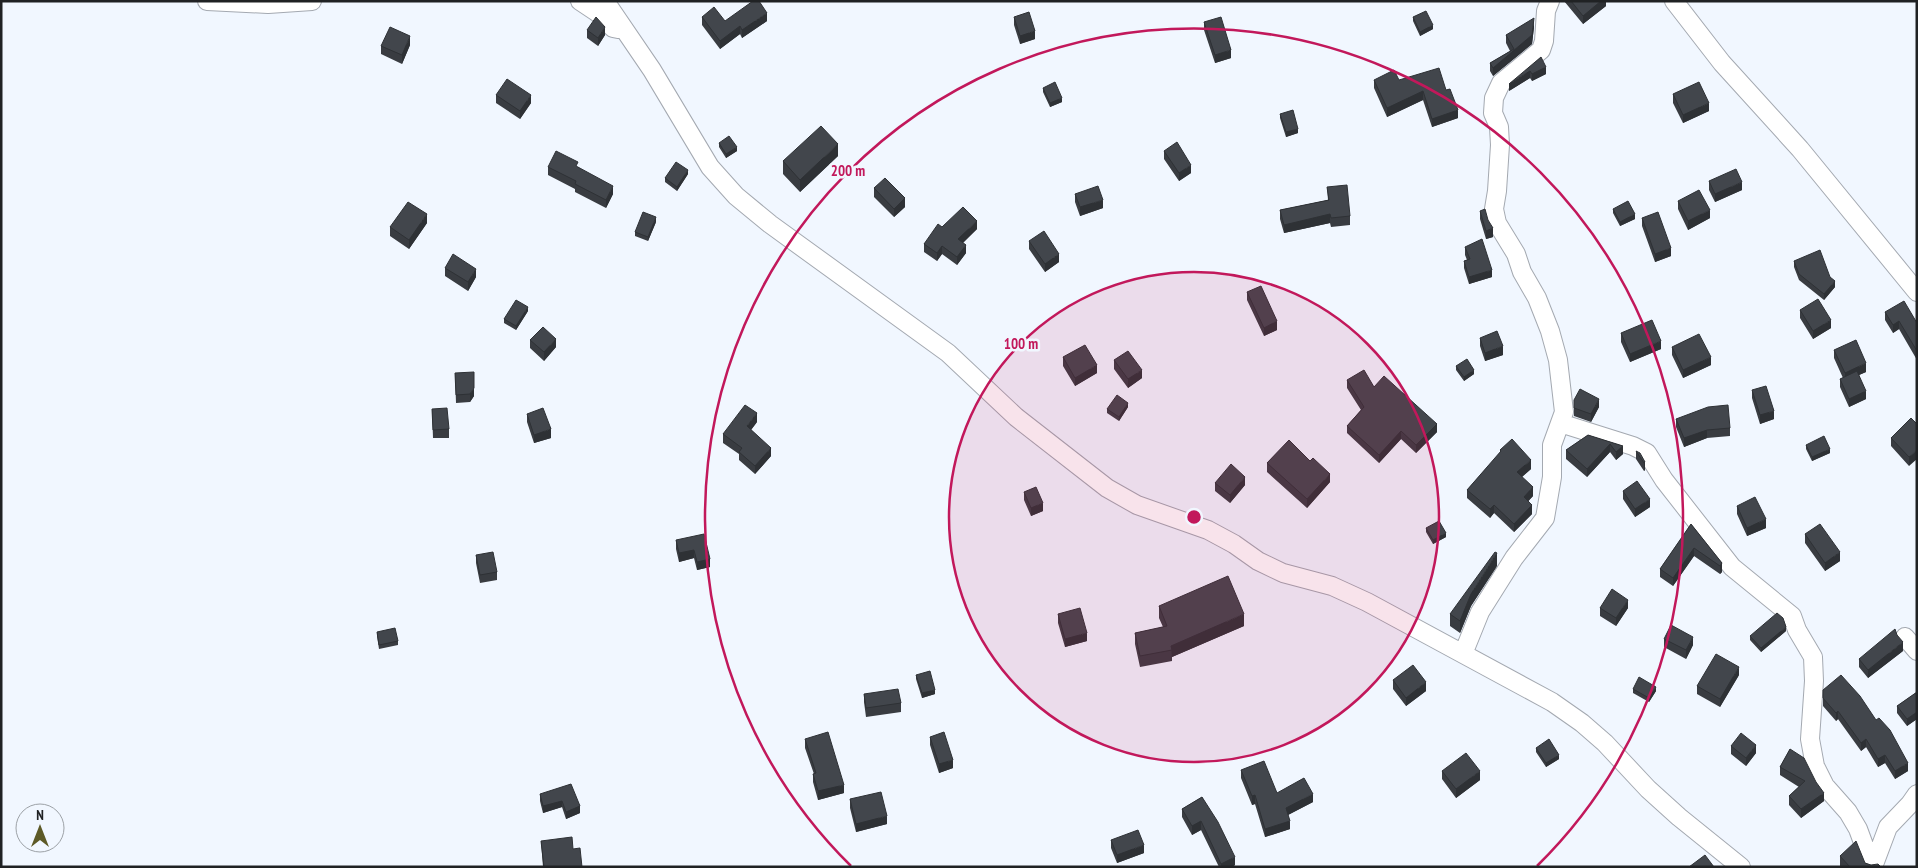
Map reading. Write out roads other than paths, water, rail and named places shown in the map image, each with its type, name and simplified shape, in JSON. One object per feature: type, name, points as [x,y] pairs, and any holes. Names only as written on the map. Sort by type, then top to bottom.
[{"type":"street","points":[[207,1],[268,4],[312,1]]},
{"type":"street","points":[[580,1],[601,15],[613,28],[627,31]]},
{"type":"street","points":[[605,1],[627,31],[710,167],[736,196],[770,224],[948,353],[1016,417],[1107,488],[1137,505],[1208,530],[1234,544],[1258,561],[1283,573],[1332,586],[1358,598],[1552,702],[1605,742],[1648,789],[1741,867]]},
{"type":"street","points":[[1463,654],[1480,612],[1514,558],[1545,518],[1552,477],[1552,445],[1564,412],[1558,360],[1550,331],[1537,298],[1522,272],[1516,254],[1497,223],[1494,209],[1500,145],[1499,127],[1493,113],[1494,98],[1501,83],[1541,50],[1544,41],[1546,11],[1550,1]]},
{"type":"street","points":[[1674,1],[1722,63],[1800,149],[1917,292]]},
{"type":"street","points":[[1560,423],[1633,446],[1647,453],[1664,480],[1732,567],[1792,616],[1797,630],[1813,657],[1814,681],[1810,739],[1816,766],[1825,786],[1848,812],[1858,829],[1872,867]]},
{"type":"street","points":[[1905,637],[1917,652]]},
{"type":"street","points":[[1872,867],[1888,828],[1917,794]]}]
